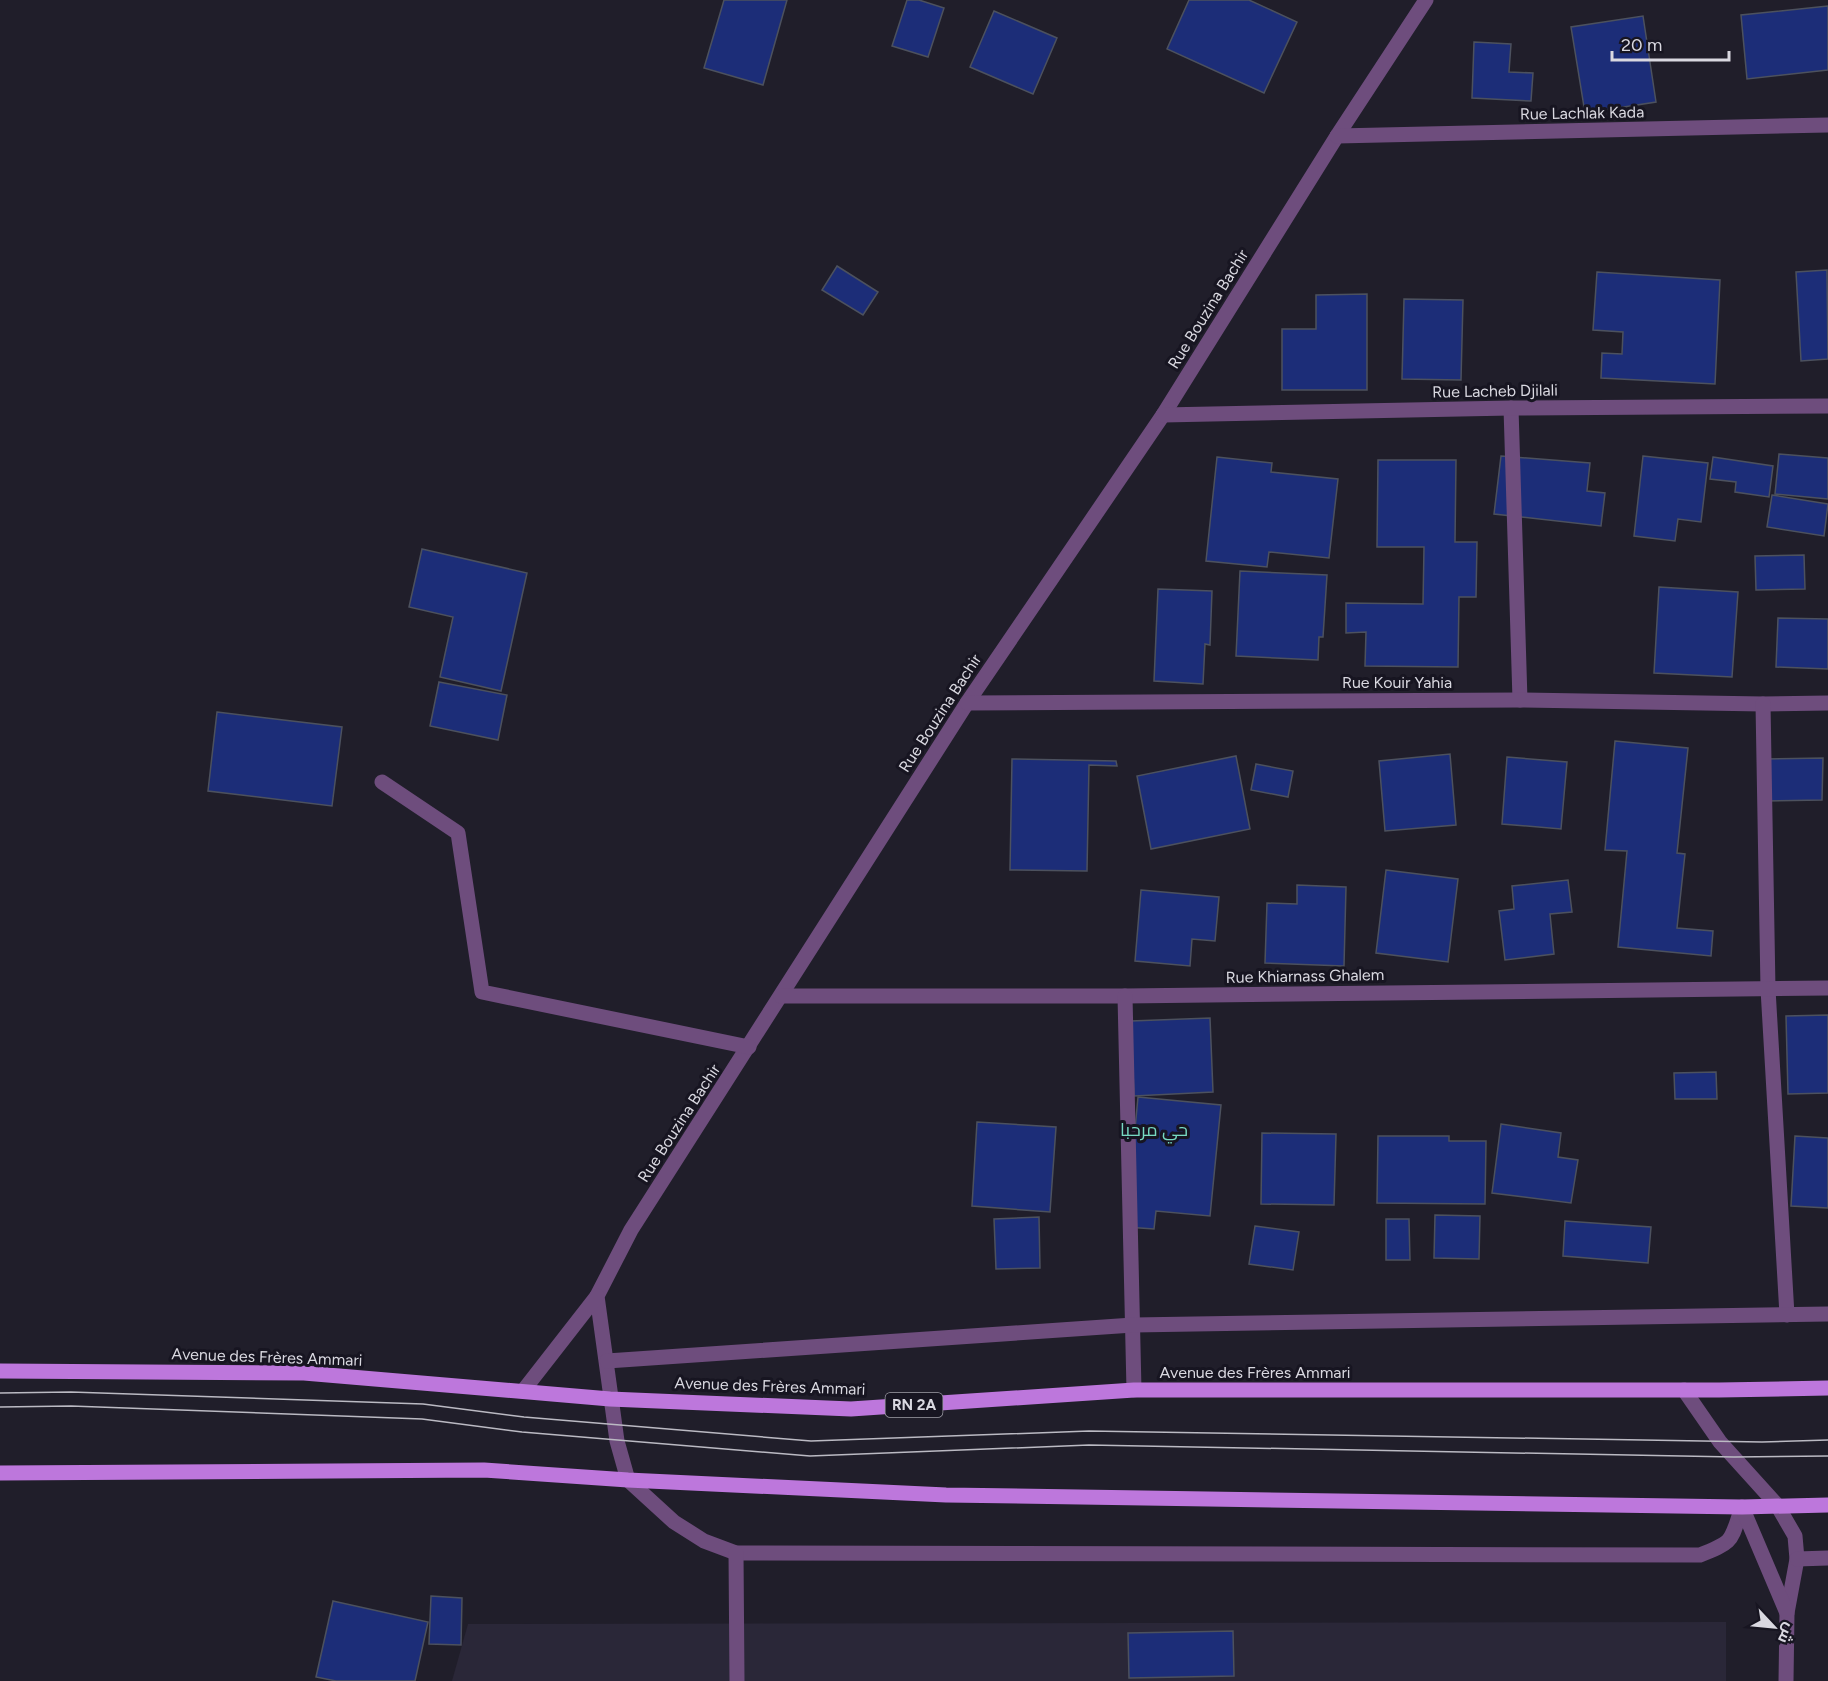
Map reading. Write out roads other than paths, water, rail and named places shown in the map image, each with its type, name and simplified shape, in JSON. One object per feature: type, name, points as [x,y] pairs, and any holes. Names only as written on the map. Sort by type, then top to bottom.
[{"type":"main road","name":"Avenue des Frères Ammari","points":[[0,1371],[304,1373],[610,1399],[851,1409],[1134,1390],[1828,1388]]},
{"type":"main road","points":[[0,1473],[484,1470],[628,1480],[946,1495],[1742,1507],[1828,1505]]},
{"type":"street","name":"Rue Bouzina Bachir","points":[[523,1391],[597,1296],[631,1230],[750,1047],[967,703],[1163,415],[1337,136],[1426,0]]},
{"type":"street","name":"Rue Lachlak Kada","points":[[1337,136],[1828,125]]},
{"type":"street","name":"Rue Lacheb Djilali","points":[[1163,415],[1511,408],[1828,406]]},
{"type":"street","points":[[1511,408],[1520,700]]},
{"type":"street","name":"Rue Kouir Yahia","points":[[967,703],[1520,700],[1828,703]]},
{"type":"street","points":[[1763,704],[1768,989],[1787,1315]]},
{"type":"street","points":[[382,782],[458,833],[482,992],[750,1047]]},
{"type":"street","name":"Rue Khiarnass Ghalem","points":[[782,996],[1125,996],[1828,988]]},
{"type":"street","points":[[1125,996],[1134,1390]]},
{"type":"street","points":[[597,1296],[617,1441],[628,1480],[674,1522],[704,1541],[736,1553],[1700,1555],[1725,1545],[1731,1539],[1742,1507]]},
{"type":"street","points":[[607,1361],[1133,1325],[1828,1314]]},
{"type":"street","points":[[1684,1390],[1720,1442],[1777,1505],[1795,1536],[1797,1559],[1787,1613],[1786,1681]]},
{"type":"street","points":[[1742,1507],[1787,1613]]},
{"type":"street","points":[[736,1553],[736,1681]]},
{"type":"street","points":[[1797,1559],[1828,1558]]},
{"type":"tram line","points":[[0,1393],[71,1392],[423,1404],[524,1417],[811,1441],[1089,1431],[1762,1442],[1828,1440]]},
{"type":"tram line","points":[[0,1407],[71,1406],[422,1419],[522,1432],[810,1456],[1089,1445],[1734,1457],[1828,1456]]},
{"type":"district","name":"حي مرحبا","points":[[1154,1130]]}]
